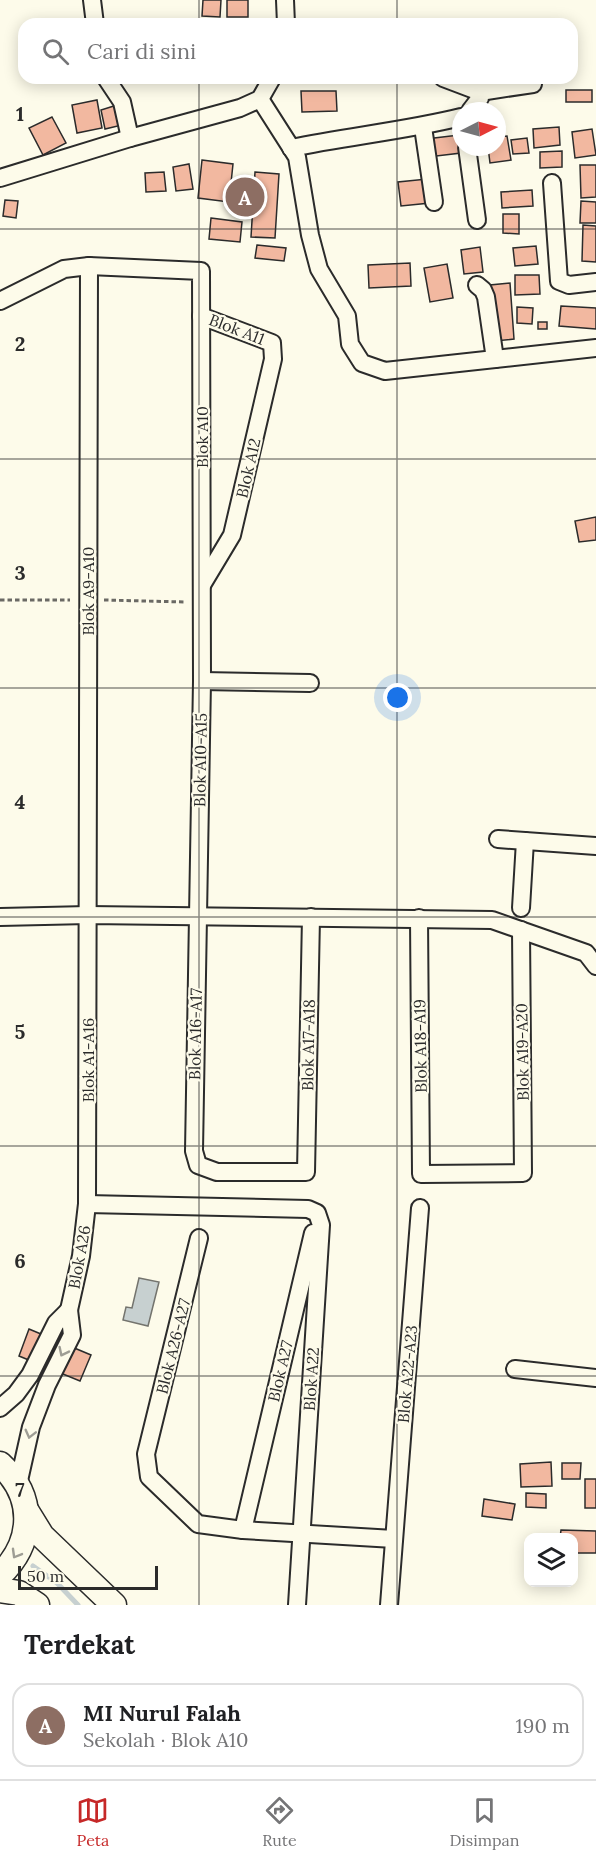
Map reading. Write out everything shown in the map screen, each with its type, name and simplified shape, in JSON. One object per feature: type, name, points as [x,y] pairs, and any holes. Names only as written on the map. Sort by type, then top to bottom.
[{"type":"street","points":[[92,0],[94,18]]},
{"type":"street","points":[[285,0],[286,18]]},
{"type":"street","points":[[110,84],[122,102],[130,138]]},
{"type":"street","points":[[0,177],[240,108],[260,99],[269,84]]},
{"type":"street","points":[[459,84],[480,92],[533,84]]},
{"type":"street","points":[[477,102],[480,92]]},
{"type":"street","points":[[260,99],[297,157],[310,235],[319,269],[347,316],[350,344],[362,363],[385,371],[596,348]]},
{"type":"street","points":[[291,148],[423,127],[452,119]]},
{"type":"street","points":[[423,127],[434,201]]},
{"type":"street","points":[[468,156],[477,220]]},
{"type":"street","points":[[552,183],[559,281],[569,285],[596,282]]},
{"type":"street","points":[[0,300],[64,269],[89,266]]},
{"type":"street","name":"Blok A10","points":[[89,266],[201,271],[201,594]]},
{"type":"street","name":"Blok A9-A10","points":[[88,915],[89,266]]},
{"type":"street","points":[[477,285],[486,297],[495,359]]},
{"type":"street","name":"Blok A11","points":[[201,316],[272,343]]},
{"type":"street","name":"Blok A12","points":[[201,594],[232,536],[273,359],[272,343]]},
{"type":"street","name":"Blok A10-A15","points":[[197,917],[202,681],[201,594]]},
{"type":"street","points":[[202,681],[310,683]]},
{"type":"street","points":[[498,839],[596,846]]},
{"type":"street","points":[[521,908],[525,841]]},
{"type":"street","points":[[0,917],[88,915],[492,920],[586,953],[596,966]]},
{"type":"street","name":"Blok A1-A16","points":[[87,1204],[88,915]]},
{"type":"street","name":"Blok A16-A17","points":[[197,917],[194,1151],[198,1164],[217,1172],[306,1172]]},
{"type":"street","name":"Blok A17-A18","points":[[306,1172],[311,917]]},
{"type":"street","name":"Blok A18-A19","points":[[419,918],[422,1174],[523,1173]]},
{"type":"street","name":"Blok A19-A20","points":[[521,930],[523,1173]]},
{"type":"street","points":[[87,1204],[308,1209],[319,1219]]},
{"type":"street","name":"Blok A26","points":[[69,1310],[81,1256],[87,1204]]},
{"type":"street","name":"Blok A22-A23","points":[[389,1605],[420,1208]]},
{"type":"street","name":"Blok A27","points":[[243,1530],[319,1219]]},
{"type":"street","name":"Blok A22","points":[[297,1605],[319,1219]]},
{"type":"street","name":"Blok A26-A27","points":[[199,1238],[146,1454],[149,1477],[198,1524],[243,1530]]},
{"type":"street","points":[[0,1408],[16,1394],[30,1375],[56,1323],[69,1310]]},
{"type":"street","points":[[18,1485],[31,1427],[47,1385],[72,1335],[69,1310]]},
{"type":"street","points":[[515,1369],[596,1378]]},
{"type":"street","points":[[30,1375],[47,1385]]},
{"type":"street","points":[[0,1464],[18,1485],[26,1510],[42,1536],[114,1605]]},
{"type":"street","points":[[0,1575],[17,1557],[26,1534],[26,1510]]},
{"type":"street","points":[[243,1530],[394,1539]]},
{"type":"street","points":[[0,1590],[19,1593],[38,1605]]},
{"type":"shaded area","points":[[139,1278],[159,1282],[148,1326],[123,1320],[126,1307],[132,1308]]},
{"type":"building","points":[[203,0],[221,0],[220,17],[202,16]]},
{"type":"building","points":[[227,0],[248,0],[248,17],[227,17]]},
{"type":"building","points":[[566,90],[592,90],[592,102],[566,102]]},
{"type":"building","points":[[301,91],[336,91],[337,111],[302,112]]},
{"type":"building","points":[[97,100],[102,128],[77,133],[72,105]]},
{"type":"building","points":[[117,105],[122,125],[105,129],[101,110]]},
{"type":"building","points":[[52,117],[66,143],[43,155],[29,128]]},
{"type":"building","points":[[559,127],[560,145],[534,148],[533,129]]},
{"type":"building","points":[[592,129],[596,155],[575,158],[572,132]]},
{"type":"building","points":[[452,136],[452,154],[428,157],[426,139]]},
{"type":"building","points":[[506,136],[511,160],[490,163],[489,156],[506,156]]},
{"type":"building","points":[[527,138],[529,153],[513,154],[511,140]]},
{"type":"building","points":[[562,151],[562,167],[540,168],[540,152]]},
{"type":"building","points":[[202,160],[233,164],[229,202],[198,198]]},
{"type":"building","points":[[189,164],[193,189],[176,191],[173,167]]},
{"type":"building","points":[[580,165],[596,165],[596,197],[581,198]]},
{"type":"building","points":[[164,172],[166,191],[146,192],[145,173]]},
{"type":"building","points":[[255,172],[279,174],[275,238],[251,237]]},
{"type":"building","points":[[427,179],[430,203],[401,206],[398,182]]},
{"type":"building","points":[[532,190],[533,206],[502,208],[501,192]]},
{"type":"building","points":[[5,200],[18,201],[16,218],[3,216]]},
{"type":"building","points":[[581,201],[596,202],[596,223],[580,223]]},
{"type":"building","points":[[503,214],[519,214],[519,234],[503,233]]},
{"type":"building","points":[[211,218],[242,222],[240,242],[209,239]]},
{"type":"building","points":[[583,225],[596,226],[596,262],[582,261]]},
{"type":"building","points":[[257,245],[286,248],[284,261],[255,258]]},
{"type":"building","points":[[536,246],[538,264],[515,266],[513,248]]},
{"type":"building","points":[[480,247],[483,272],[464,274],[461,250]]},
{"type":"building","points":[[410,263],[411,286],[369,288],[368,265]]},
{"type":"building","points":[[447,264],[453,298],[430,302],[424,268]]},
{"type":"building","points":[[515,275],[539,275],[540,294],[515,295]]},
{"type":"building","points":[[510,283],[514,339],[495,341],[490,285]]},
{"type":"building","points":[[561,306],[596,308],[596,329],[559,326]]},
{"type":"building","points":[[517,307],[533,308],[532,324],[517,323]]},
{"type":"building","points":[[538,322],[547,322],[547,329],[538,329]]},
{"type":"building","points":[[596,517],[596,540],[579,542],[575,521]]},
{"type":"building","points":[[29,1329],[91,1355],[80,1381],[19,1356]]},
{"type":"building","points":[[551,1462],[552,1486],[521,1487],[520,1464]]},
{"type":"building","points":[[562,1463],[581,1463],[580,1479],[562,1479]]},
{"type":"building","points":[[585,1479],[596,1479],[596,1508],[585,1508]]},
{"type":"building","points":[[526,1493],[546,1494],[546,1508],[526,1507]]},
{"type":"building","points":[[484,1499],[515,1504],[512,1520],[482,1516]]},
{"type":"building","points":[[561,1530],[596,1531],[596,1553],[578,1553],[578,1533],[561,1533]]},
{"type":"waterway","points":[[33,1566],[57,1583],[78,1605]]},
{"type":"place","name":"MI Nurul Falah","points":[[245,197]]}]
